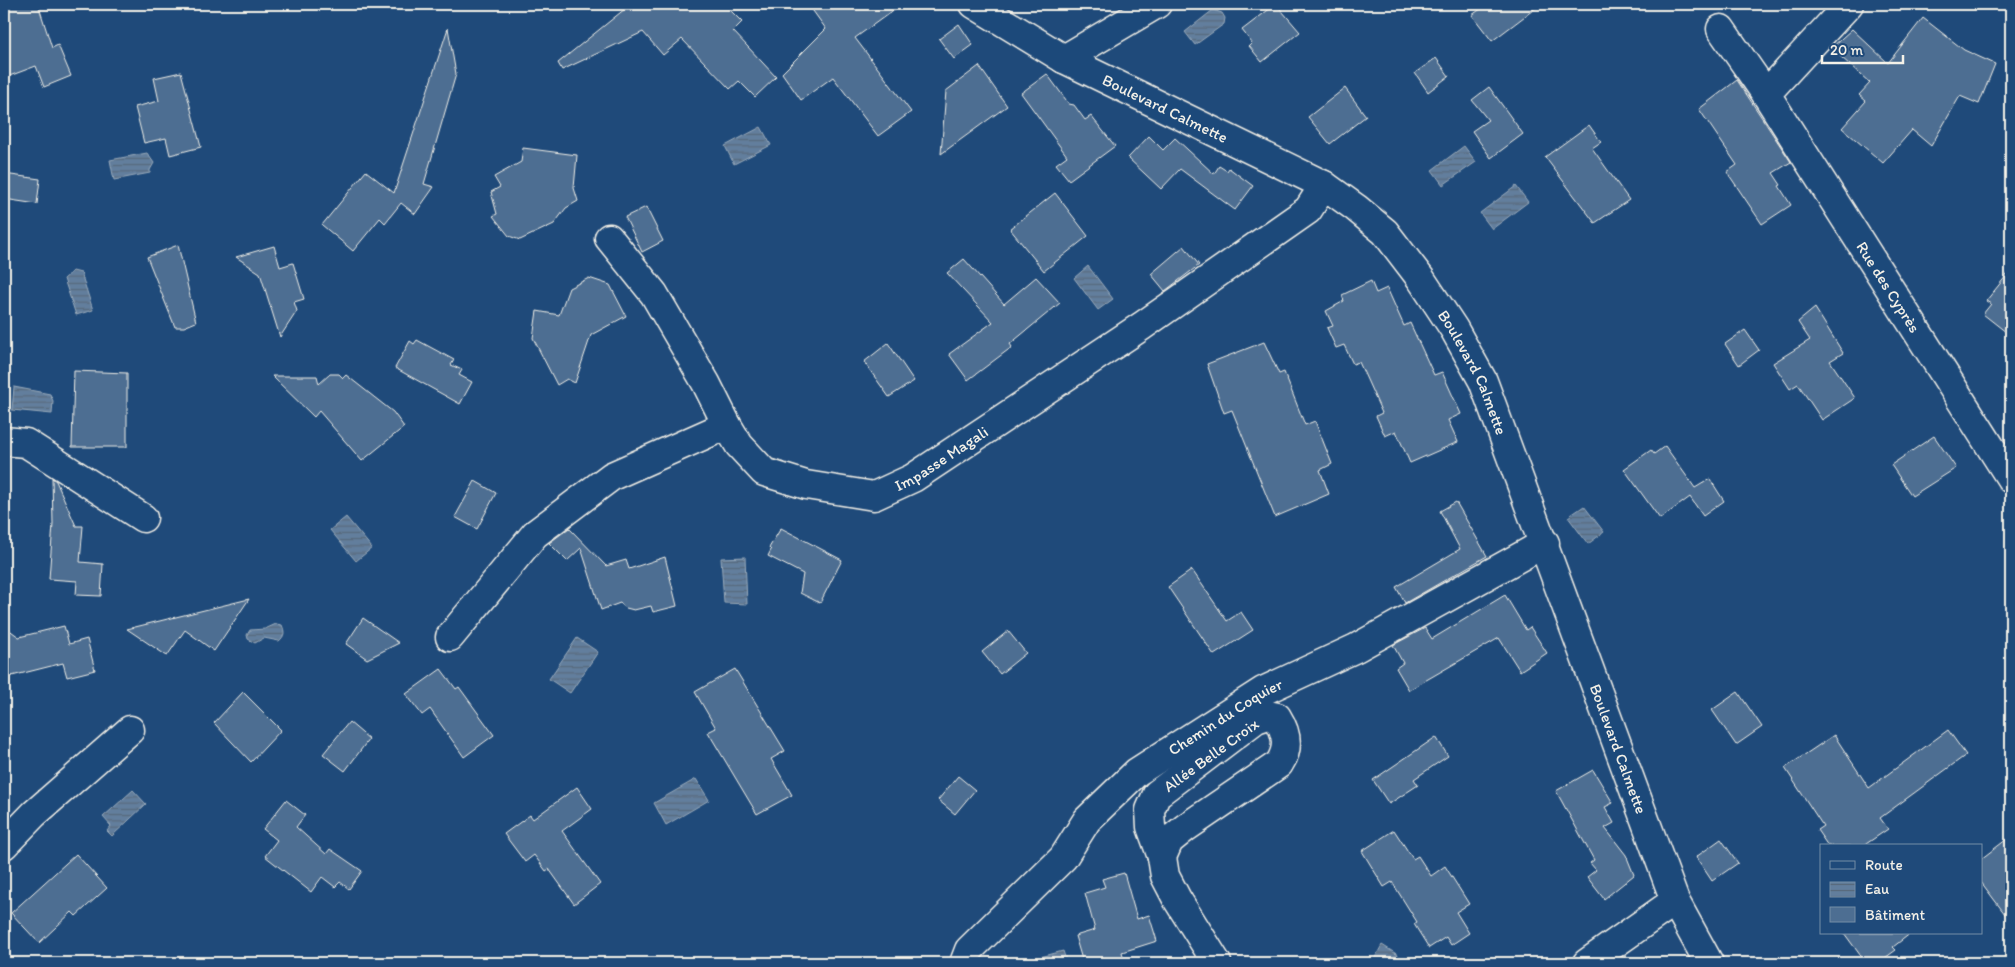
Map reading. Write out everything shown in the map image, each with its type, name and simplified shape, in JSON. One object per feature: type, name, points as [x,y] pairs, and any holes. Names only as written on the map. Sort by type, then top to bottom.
[{"type":"street","name":"Boulevard Calmette","points":[[974,4],[1064,59],[1324,185],[1385,232],[1421,280],[1454,330],[1483,381],[1545,543],[1675,900],[1709,963]]},
{"type":"street","points":[[1064,59],[1157,4]]},
{"type":"street","points":[[1766,94],[1849,4]]},
{"type":"street","name":"Rue des Cyprès","points":[[1721,29],[1766,94],[2011,479]]},
{"type":"street","name":"Impasse Magali","points":[[609,238],[654,294],[706,383],[739,445],[764,472],[806,485],[874,496],[913,478],[1150,320],[1308,210],[1324,185]]},
{"type":"street","points":[[450,637],[535,534],[612,476],[727,425]]},
{"type":"street","points":[[4,441],[26,443],[143,518]]},
{"type":"street","name":"Chemin du Coquier","points":[[964,963],[968,950],[1063,858],[1087,820],[1137,772],[1263,691],[1356,648],[1487,573],[1545,543]]},
{"type":"street","name":"Allée Belle Croix","points":[[1162,858],[1169,841],[1185,828],[1279,764],[1285,756],[1288,744],[1284,728],[1277,717],[1268,715],[1256,719],[1157,794],[1150,810],[1151,827],[1162,858],[1165,876],[1217,963]]},
{"type":"street","points":[[4,845],[34,814],[130,730]]},
{"type":"street","points":[[1587,963],[1675,900]]},
{"type":"water","points":[[1213,10],[1222,13],[1225,18],[1224,24],[1195,45],[1185,32]]},
{"type":"water","points":[[761,127],[771,145],[734,164],[725,146]]},
{"type":"water","points":[[1464,146],[1476,162],[1443,185],[1432,170]]},
{"type":"water","points":[[147,153],[154,163],[150,173],[114,180],[110,160]]},
{"type":"water","points":[[1516,186],[1528,202],[1492,229],[1480,213]]},
{"type":"water","points":[[1088,266],[1113,299],[1098,310],[1074,278]]},
{"type":"water","points":[[73,271],[81,273],[93,310],[76,315],[64,279]]},
{"type":"water","points":[[14,387],[50,394],[53,401],[52,414],[12,410]]},
{"type":"water","points":[[1584,506],[1604,532],[1588,544],[1568,517]]},
{"type":"water","points":[[346,517],[372,548],[356,561],[330,530]]},
{"type":"water","points":[[745,557],[747,604],[724,603],[721,558]]},
{"type":"water","points":[[276,624],[282,625],[284,630],[284,634],[279,641],[264,638],[255,643],[248,639],[247,635],[250,630],[265,629]]},
{"type":"water","points":[[577,638],[598,652],[570,693],[549,679]]},
{"type":"water","points":[[696,779],[709,800],[666,825],[654,803]]},
{"type":"water","points":[[133,790],[146,804],[112,836],[107,831],[111,826],[103,817]]},
{"type":"water","points":[[1382,945],[1398,955],[1394,963],[1372,963]]},
{"type":"water","points":[[1063,951],[1067,963],[1018,963]]},
{"type":"building","points":[[4,4],[38,4],[52,48],[58,45],[71,76],[44,87],[36,66],[4,78]]},
{"type":"building","points":[[631,4],[724,4],[742,22],[733,31],[776,77],[755,97],[739,81],[730,89],[682,39],[663,55],[643,32],[562,70],[558,63]]},
{"type":"building","points":[[808,4],[902,4],[855,38],[911,112],[878,136],[833,77],[801,100],[782,73],[826,29]]},
{"type":"building","points":[[1276,4],[1300,32],[1262,62],[1249,46],[1252,43],[1242,30]]},
{"type":"building","points":[[1488,4],[1541,4],[1492,41],[1472,15]]},
{"type":"building","points":[[1923,18],[1964,50],[1995,64],[1979,104],[1960,96],[1931,146],[1912,130],[1883,163],[1842,128],[1866,101],[1859,95],[1870,83],[1831,48],[1852,29],[1888,63]]},
{"type":"building","points":[[959,24],[973,45],[954,59],[939,39]]},
{"type":"building","points":[[448,28],[456,74],[424,184],[434,187],[415,214],[401,203],[385,223],[380,218],[353,251],[322,225],[366,171],[394,193]]},
{"type":"building","points":[[1436,58],[1449,76],[1428,92],[1415,73]]},
{"type":"building","points":[[979,66],[1007,106],[941,154],[946,91]]},
{"type":"building","points":[[181,72],[201,147],[170,155],[166,138],[144,143],[135,107],[159,101],[154,78]]},
{"type":"building","points":[[1047,74],[1069,104],[1074,105],[1085,120],[1091,116],[1115,146],[1069,180],[1056,164],[1067,156],[1021,93]]},
{"type":"building","points":[[1737,80],[1791,162],[1773,173],[1791,205],[1762,224],[1727,172],[1737,165],[1699,109]]},
{"type":"building","points":[[1489,87],[1523,134],[1491,158],[1472,131],[1488,120],[1472,100]]},
{"type":"building","points":[[1345,88],[1366,116],[1330,144],[1308,117]]},
{"type":"building","points":[[1589,125],[1601,142],[1592,148],[1629,200],[1595,223],[1545,157]]},
{"type":"building","points":[[1149,136],[1163,150],[1175,138],[1214,174],[1219,166],[1227,171],[1229,168],[1253,186],[1235,210],[1180,169],[1161,189],[1128,158]]},
{"type":"building","points":[[523,148],[577,155],[574,188],[578,201],[566,208],[554,224],[520,240],[509,236],[493,216],[497,214],[491,192],[500,187],[494,177],[521,162]]},
{"type":"building","points":[[4,174],[40,179],[37,204],[4,199]]},
{"type":"building","points":[[1055,193],[1088,236],[1044,271],[1010,229]]},
{"type":"building","points":[[646,207],[663,241],[642,252],[625,217]]},
{"type":"building","points":[[178,245],[196,322],[184,327],[175,327],[147,257]]},
{"type":"building","points":[[274,246],[280,267],[293,263],[304,299],[294,302],[297,311],[280,337],[260,273],[236,257]]},
{"type":"building","points":[[1184,246],[1199,265],[1165,291],[1151,274]]},
{"type":"building","points":[[964,259],[1004,304],[1036,277],[1060,303],[1010,344],[1012,347],[968,380],[949,354],[993,322],[947,273]]},
{"type":"building","points":[[2011,270],[2011,336],[1983,314],[1991,304],[1986,301]]},
{"type":"building","points":[[589,278],[610,285],[626,316],[591,335],[575,383],[567,379],[557,385],[533,338],[537,311],[559,315],[569,288]]},
{"type":"building","points":[[1371,281],[1376,293],[1387,288],[1404,326],[1410,323],[1434,375],[1442,372],[1461,414],[1448,420],[1458,442],[1410,463],[1396,431],[1385,436],[1376,416],[1382,413],[1359,362],[1353,364],[1344,345],[1336,348],[1327,328],[1333,326],[1326,311],[1344,301],[1342,295]]},
{"type":"building","points":[[1815,308],[1843,353],[1830,361],[1855,398],[1822,420],[1798,384],[1790,389],[1773,363],[1810,340],[1798,322]]},
{"type":"building","points":[[1745,330],[1759,350],[1739,365],[1725,344]]},
{"type":"building","points":[[417,340],[454,360],[451,365],[462,370],[459,375],[472,382],[460,404],[395,368],[410,341],[414,344]]},
{"type":"building","points":[[1264,342],[1279,374],[1284,372],[1305,425],[1315,421],[1332,464],[1320,470],[1329,494],[1275,517],[1232,410],[1224,413],[1207,364]]},
{"type":"building","points":[[888,343],[914,381],[889,397],[864,362]]},
{"type":"building","points":[[74,371],[127,373],[127,447],[72,447]]},
{"type":"building","points":[[330,374],[339,374],[343,378],[346,375],[393,412],[404,427],[362,461],[319,411],[314,417],[272,376],[317,376],[319,384]]},
{"type":"building","points":[[1934,436],[1956,468],[1912,496],[1891,465]]},
{"type":"building","points":[[1665,446],[1695,488],[1710,479],[1724,501],[1703,516],[1690,497],[1660,519],[1624,469],[1651,450],[1654,454]]},
{"type":"building","points":[[52,478],[56,481],[76,526],[83,526],[80,562],[103,564],[101,596],[76,595],[77,581],[49,579],[53,524]]},
{"type":"building","points":[[475,481],[496,493],[477,529],[455,517]]},
{"type":"building","points":[[1456,502],[1487,556],[1405,603],[1396,587],[1460,549],[1440,511]]},
{"type":"building","points":[[569,528],[606,566],[626,560],[629,569],[665,557],[677,606],[653,612],[651,606],[634,610],[626,608],[620,603],[601,610],[581,548],[567,561],[549,543]]},
{"type":"building","points":[[781,528],[842,560],[820,603],[800,593],[803,574],[768,556],[771,550],[769,548]]},
{"type":"building","points":[[1192,570],[1227,621],[1241,612],[1253,630],[1214,655],[1168,587]]},
{"type":"building","points":[[1505,595],[1526,630],[1530,627],[1547,653],[1520,671],[1499,638],[1409,690],[1396,668],[1403,663],[1393,645],[1425,628],[1432,639]]},
{"type":"building","points":[[249,599],[214,651],[185,630],[167,656],[127,629]]},
{"type":"building","points":[[363,618],[399,643],[367,659],[346,644]]},
{"type":"building","points":[[4,626],[19,637],[64,626],[69,644],[87,639],[95,670],[67,677],[63,663],[4,678]]},
{"type":"building","points":[[1008,631],[1026,653],[1000,674],[982,652]]},
{"type":"building","points":[[441,669],[456,689],[459,687],[494,735],[464,757],[430,709],[422,715],[406,694]]},
{"type":"building","points":[[735,669],[785,751],[771,759],[792,795],[757,814],[708,732],[716,728],[695,692]]},
{"type":"building","points":[[243,692],[281,730],[251,762],[214,723]]},
{"type":"building","points":[[1738,692],[1762,727],[1736,745],[1712,710]]},
{"type":"building","points":[[349,722],[369,739],[345,771],[323,754]]},
{"type":"building","points":[[1948,730],[1966,755],[1880,818],[1888,829],[1866,844],[1827,844],[1817,830],[1823,826],[1785,768],[1834,735],[1869,788]]},
{"type":"building","points":[[1436,737],[1448,756],[1414,779],[1418,785],[1389,804],[1373,780]]},
{"type":"building","points":[[1593,770],[1613,803],[1605,807],[1614,823],[1605,828],[1626,855],[1634,875],[1604,899],[1587,877],[1596,870],[1590,863],[1594,860],[1556,791]]},
{"type":"building","points":[[958,776],[975,790],[955,814],[938,800]]},
{"type":"building","points":[[577,787],[592,809],[562,831],[600,884],[574,904],[549,869],[546,871],[534,855],[525,862],[504,834],[530,815],[533,819]]},
{"type":"building","points":[[286,800],[305,815],[296,827],[326,854],[330,849],[362,871],[349,889],[340,882],[335,887],[322,877],[311,892],[265,856],[277,840],[263,829]]},
{"type":"building","points":[[1394,830],[1413,859],[1418,856],[1431,876],[1445,866],[1469,904],[1456,912],[1469,933],[1451,945],[1446,937],[1429,948],[1414,924],[1417,922],[1392,882],[1384,887],[1362,851]]},
{"type":"building","points":[[2011,836],[2011,922],[1982,883],[1982,858]]},
{"type":"building","points":[[1721,839],[1738,863],[1712,881],[1696,857]]},
{"type":"building","points":[[76,854],[107,888],[76,916],[72,912],[39,943],[11,913]]},
{"type":"building","points":[[1124,873],[1137,919],[1149,915],[1157,941],[1122,952],[1125,963],[1083,963],[1075,936],[1095,930],[1085,893],[1105,887],[1102,879]]},
{"type":"building","points":[[1845,934],[1910,934],[1893,947],[1896,950],[1878,963],[1866,963]]}]
